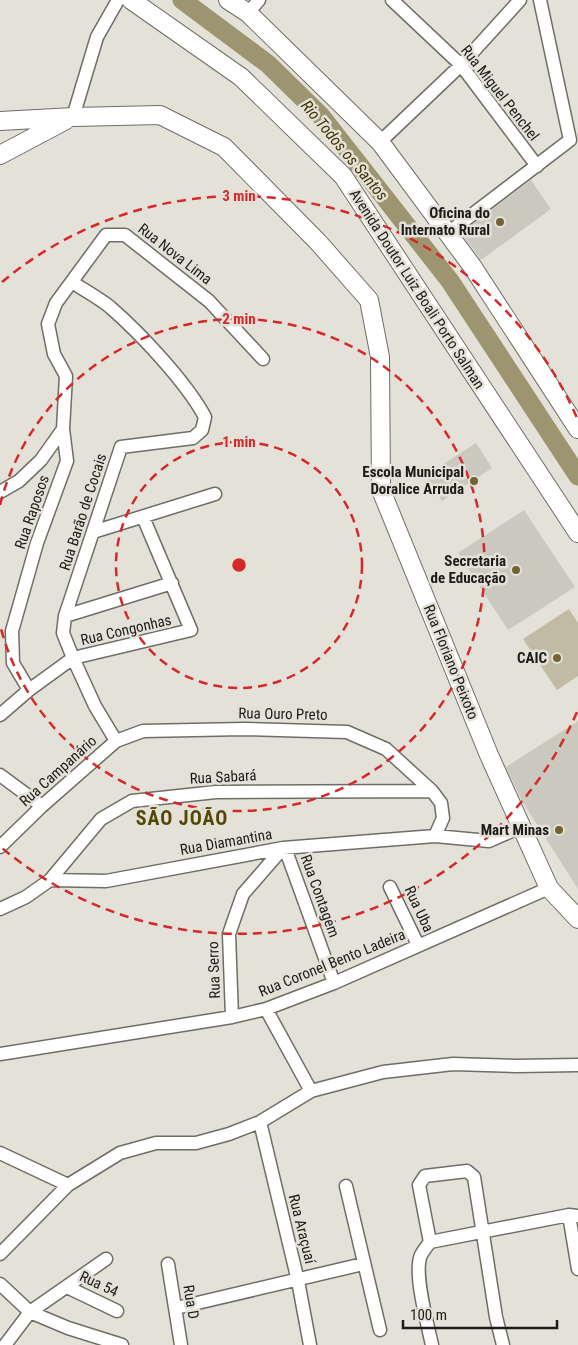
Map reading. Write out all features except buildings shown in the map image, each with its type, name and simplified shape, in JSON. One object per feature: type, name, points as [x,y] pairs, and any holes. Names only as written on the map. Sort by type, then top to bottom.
[{"type":"street","points":[[0,121],[73,117],[97,37],[118,0]]},
{"type":"street","name":"Avenida Doutor Luiz Boali Porto Salman","points":[[131,0],[241,77],[342,176],[578,533]]},
{"type":"street","points":[[228,0],[254,6],[380,142],[472,266],[578,429]]},
{"type":"street","name":"Rua Miguel Penchel","points":[[392,0],[461,65],[537,166]]},
{"type":"street","points":[[380,142],[461,65],[520,0]]},
{"type":"street","points":[[448,234],[570,140],[540,0]]},
{"type":"street","name":"Rua Floriano Peixoto","points":[[0,155],[73,117],[160,115],[224,147],[318,242],[369,300],[380,357],[380,490],[521,827],[549,888],[578,920]]},
{"type":"street","name":"Rua Nova Lima","points":[[0,492],[19,480],[41,460],[62,429],[66,376],[54,354],[48,324],[56,303],[106,235],[125,235],[209,301],[263,359]]},
{"type":"street","name":"Rua Barão de Cocais","points":[[72,282],[109,306],[137,334],[194,398],[205,418],[202,430],[193,438],[121,447],[65,616],[64,633],[74,658],[95,706],[116,741]]},
{"type":"street","name":"Rua Raposos","points":[[29,690],[14,663],[12,632],[37,543],[67,461],[62,429]]},
{"type":"street","points":[[93,532],[215,494]]},
{"type":"street","points":[[65,616],[172,583],[143,517]]},
{"type":"street","name":"Rua Congonhas","points":[[0,716],[29,690],[74,658],[189,632],[191,628],[172,583]]},
{"type":"street","name":"Rua Ouro Preto","points":[[116,741],[143,731],[244,729],[347,732],[386,749],[432,791]]},
{"type":"street","name":"Rua Campanário","points":[[0,847],[42,806],[116,741]]},
{"type":"street","points":[[0,775],[42,806]]},
{"type":"street","points":[[432,791],[441,803],[443,818],[435,836]]},
{"type":"street","name":"Rua Sabará","points":[[0,909],[26,896],[50,880],[101,819],[132,801],[216,792],[432,791]]},
{"type":"street","name":"Rua Diamantina","points":[[50,880],[106,881],[284,848],[435,836],[489,841],[521,827]]},
{"type":"street","name":"Rua Contagem","points":[[284,848],[334,983]]},
{"type":"street","name":"Rua Serro","points":[[232,1017],[229,934],[243,894],[284,848]]},
{"type":"street","name":"Rua Uba","points":[[390,887],[418,945]]},
{"type":"street","name":"Rua Coronel Bento Ladeira","points":[[0,1054],[232,1017],[266,1009],[334,983],[549,888]]},
{"type":"street","points":[[266,1009],[311,1091]]},
{"type":"street","points":[[0,1254],[68,1185],[120,1153],[156,1143],[196,1143],[229,1134],[260,1122],[311,1091],[383,1072],[452,1064],[578,1065]]},
{"type":"street","name":"Rua Araçuaí","points":[[260,1122],[298,1280],[310,1345]]},
{"type":"street","points":[[0,1154],[68,1185]]},
{"type":"street","points":[[430,1242],[419,1185],[424,1176],[468,1171],[474,1177],[503,1345]]},
{"type":"street","points":[[346,1186],[380,1330]]},
{"type":"street","points":[[432,1345],[423,1307],[418,1266],[420,1256],[430,1242],[573,1216],[578,1269]]},
{"type":"street","points":[[5,1345],[30,1312],[106,1258]]},
{"type":"street","name":"Rua D","points":[[168,1264],[181,1345]]},
{"type":"street","points":[[176,1308],[363,1264]]},
{"type":"street","points":[[0,1284],[30,1312],[68,1328],[122,1345]]},
{"type":"street","name":"Rua 54","points":[[67,1287],[117,1311]]},
{"type":"street","points":[[68,1328],[93,1345]]},
{"type":"shaded area","name":"CAIC","points":[[569,609],[578,623],[578,676],[557,690],[523,639]]},
{"type":"waterway","name":"Rio Todos os Santos","points":[[182,0],[268,64],[321,116],[450,281],[578,476]]},
{"type":"place","name":"Oficina do Internato Rural","points":[[500,222]]},
{"type":"place","name":"Escola Municipal Doralice Arruda","points":[[474,481]]},
{"type":"place","name":"Secretaria de Educação","points":[[516,570]]},
{"type":"place","name":"CAIC","points":[[557,658]]},
{"type":"place","name":"Mart Minas","points":[[559,830]]},
{"type":"district","name":"SÃO JOÃO","points":[[182,818]]}]
